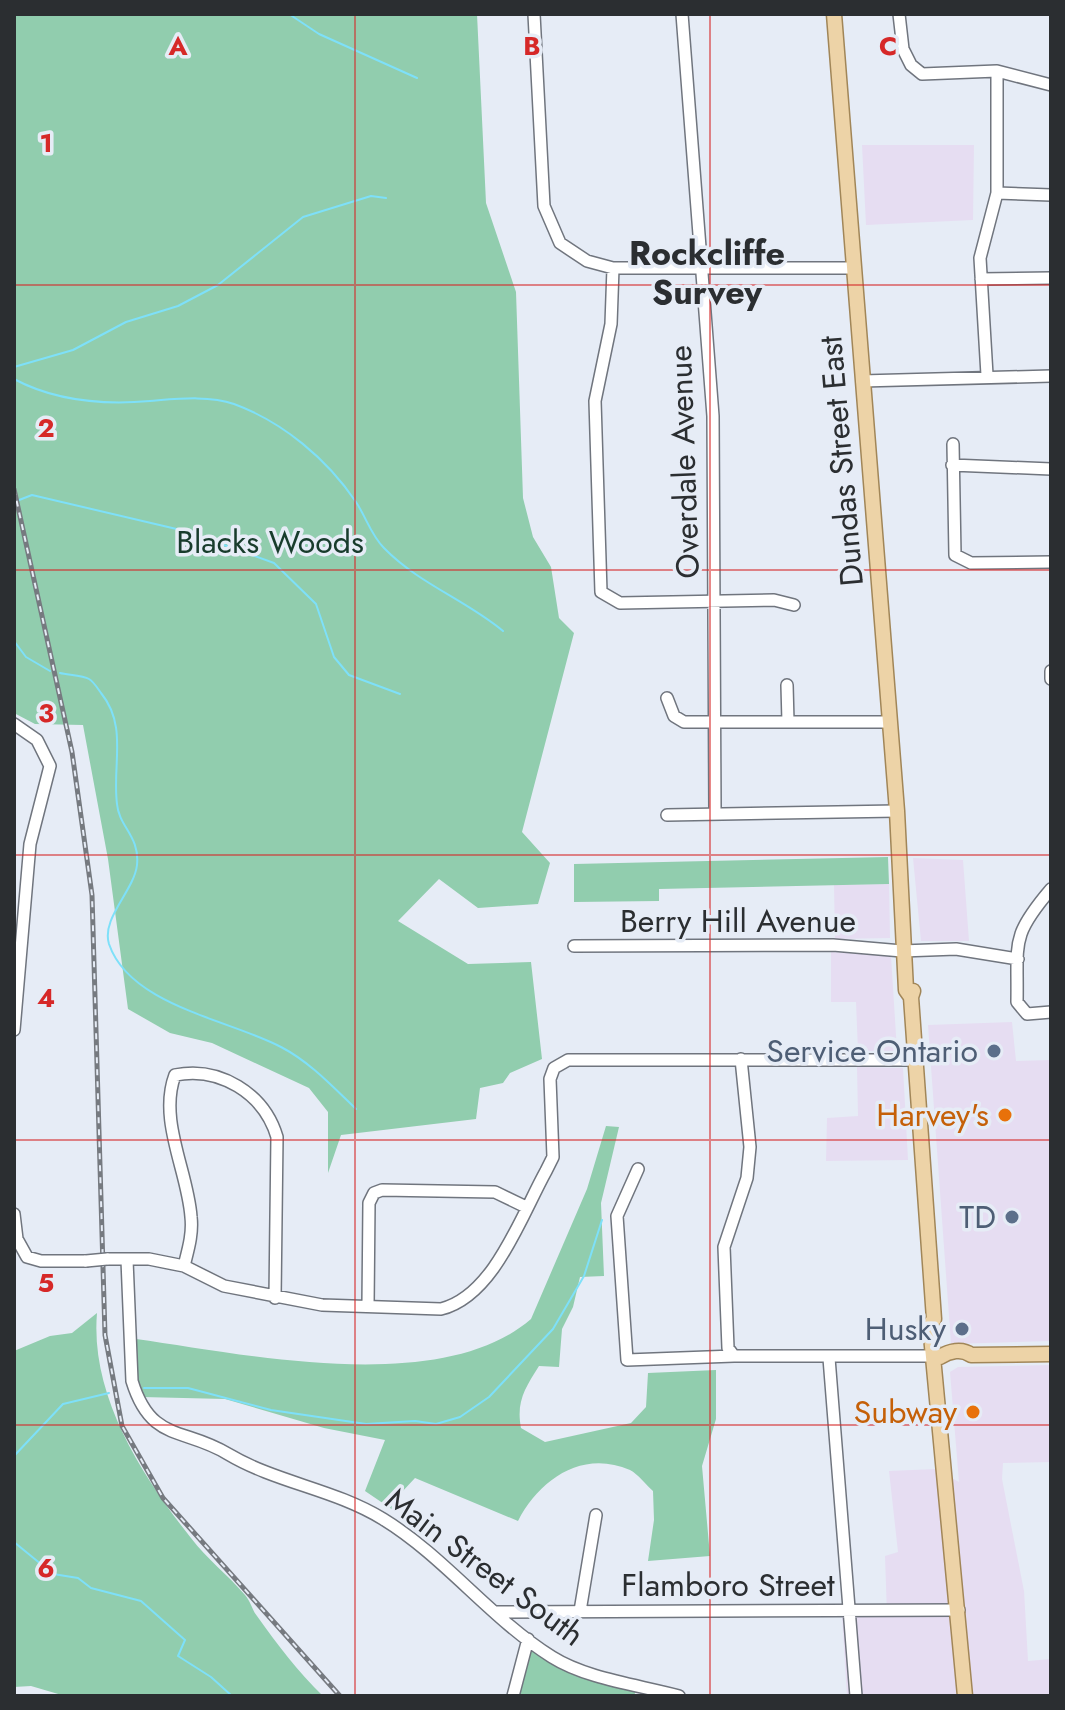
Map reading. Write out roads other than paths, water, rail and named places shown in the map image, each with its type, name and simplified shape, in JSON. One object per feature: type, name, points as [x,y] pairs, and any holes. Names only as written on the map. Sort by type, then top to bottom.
[{"type":"main road","name":"Dundas Street East","points":[[834,14],[897,811],[901,904],[907,914],[906,951],[914,990],[911,997],[934,1319],[938,1324],[936,1356],[942,1384],[939,1395],[965,1696]]},
{"type":"main road","points":[[936,1356],[948,1352],[971,1355],[1051,1354]]},
{"type":"street","points":[[534,14],[544,206],[560,243],[587,261],[613,268],[854,268]]},
{"type":"street","name":"Overdale Avenue","points":[[682,14],[713,416],[715,812]]},
{"type":"street","points":[[899,14],[903,49],[911,65],[922,74],[997,71],[1051,85]]},
{"type":"street","points":[[987,375],[980,258],[997,193],[997,71]]},
{"type":"street","points":[[997,193],[1051,195]]},
{"type":"street","points":[[613,268],[611,324],[595,401],[601,592],[620,603],[774,600],[794,605]]},
{"type":"street","points":[[981,279],[1051,278]]},
{"type":"street","points":[[862,381],[987,375],[1051,376]]},
{"type":"street","points":[[953,444],[955,555],[971,563],[1051,562]]},
{"type":"street","points":[[952,465],[1051,469]]},
{"type":"street","points":[[1051,671],[1051,679]]},
{"type":"street","points":[[787,685],[788,722]]},
{"type":"street","points":[[667,698],[679,720],[890,722]]},
{"type":"street","points":[[14,724],[37,740],[50,766],[30,844],[14,1030]]},
{"type":"street","points":[[667,815],[897,811]]},
{"type":"street","points":[[1051,889],[1024,921],[1017,938],[1017,1002],[1027,1014],[1051,1012]]},
{"type":"street","name":"Berry Hill Avenue","points":[[574,946],[833,945],[906,951],[956,949],[1018,959]]},
{"type":"street","points":[[734,1356],[728,1348],[724,1247],[747,1178],[750,1147],[741,1059]]},
{"type":"street","points":[[14,1214],[17,1239],[27,1257],[41,1261],[149,1259],[184,1266],[224,1286],[275,1298],[322,1305],[441,1309],[457,1305],[475,1293],[490,1274],[553,1157],[550,1079],[554,1068],[568,1060],[916,1060]]},
{"type":"street","points":[[184,1266],[191,1215],[173,1135],[171,1086],[175,1075],[198,1071],[223,1076],[261,1104],[272,1120],[277,1137],[275,1298]]},
{"type":"street","points":[[638,1169],[617,1216],[627,1360],[734,1356],[936,1356]]},
{"type":"street","points":[[368,1306],[369,1203],[374,1193],[382,1190],[477,1190],[495,1192],[526,1207]]},
{"type":"street","name":"Main Street South","points":[[127,1260],[132,1381],[137,1398],[155,1421],[180,1437],[217,1448],[279,1478],[331,1493],[383,1519],[414,1539],[553,1658],[576,1668],[679,1696]]},
{"type":"street","points":[[829,1358],[856,1696]]},
{"type":"street","points":[[580,1611],[596,1515]]},
{"type":"street","name":"Flamboro Street","points":[[496,1612],[959,1610]]},
{"type":"street","points":[[513,1696],[528,1639]]},
{"type":"waterway","points":[[289,14],[319,34],[417,78]]},
{"type":"waterway","points":[[14,367],[73,350],[126,322],[178,306],[218,285],[303,217],[371,196],[386,198]]},
{"type":"waterway","points":[[14,379],[46,392],[80,400],[224,401],[270,421],[332,471],[356,502],[379,543],[398,561],[503,631]]},
{"type":"waterway","points":[[14,502],[32,495],[185,531],[274,563],[316,604],[334,657],[349,675],[400,694]]},
{"type":"waterway","points":[[14,641],[26,657],[50,671]]},
{"type":"waterway","points":[[60,673],[91,680],[109,706],[117,732],[117,804],[137,855],[135,875],[114,914],[108,934],[109,944],[120,965],[159,997],[292,1053],[321,1075],[356,1109]]},
{"type":"waterway","points":[[144,1388],[188,1388],[271,1410],[366,1424],[415,1421],[436,1424],[460,1417],[489,1397],[553,1329],[584,1276],[602,1220]]},
{"type":"waterway","points":[[14,1456],[63,1404],[109,1393]]},
{"type":"waterway","points":[[14,1542],[53,1574],[78,1578],[91,1588],[141,1601],[185,1640],[178,1656],[211,1677],[232,1696]]},
{"type":"railway","points":[[14,489],[72,752],[92,895],[105,1335],[122,1426],[163,1498],[340,1696]]},
{"type":"place","name":"Service Ontario","points":[[994,1051]]},
{"type":"place","name":"Harvey's","points":[[1005,1115]]},
{"type":"place","name":"TD","points":[[1012,1217]]},
{"type":"place","name":"Husky","points":[[962,1329]]},
{"type":"place","name":"Subway","points":[[973,1412]]},
{"type":"district","name":"Rockcliffe Survey","points":[[707,272]]},
{"type":"park label","name":"Blacks Woods","points":[[270,542]]}]
